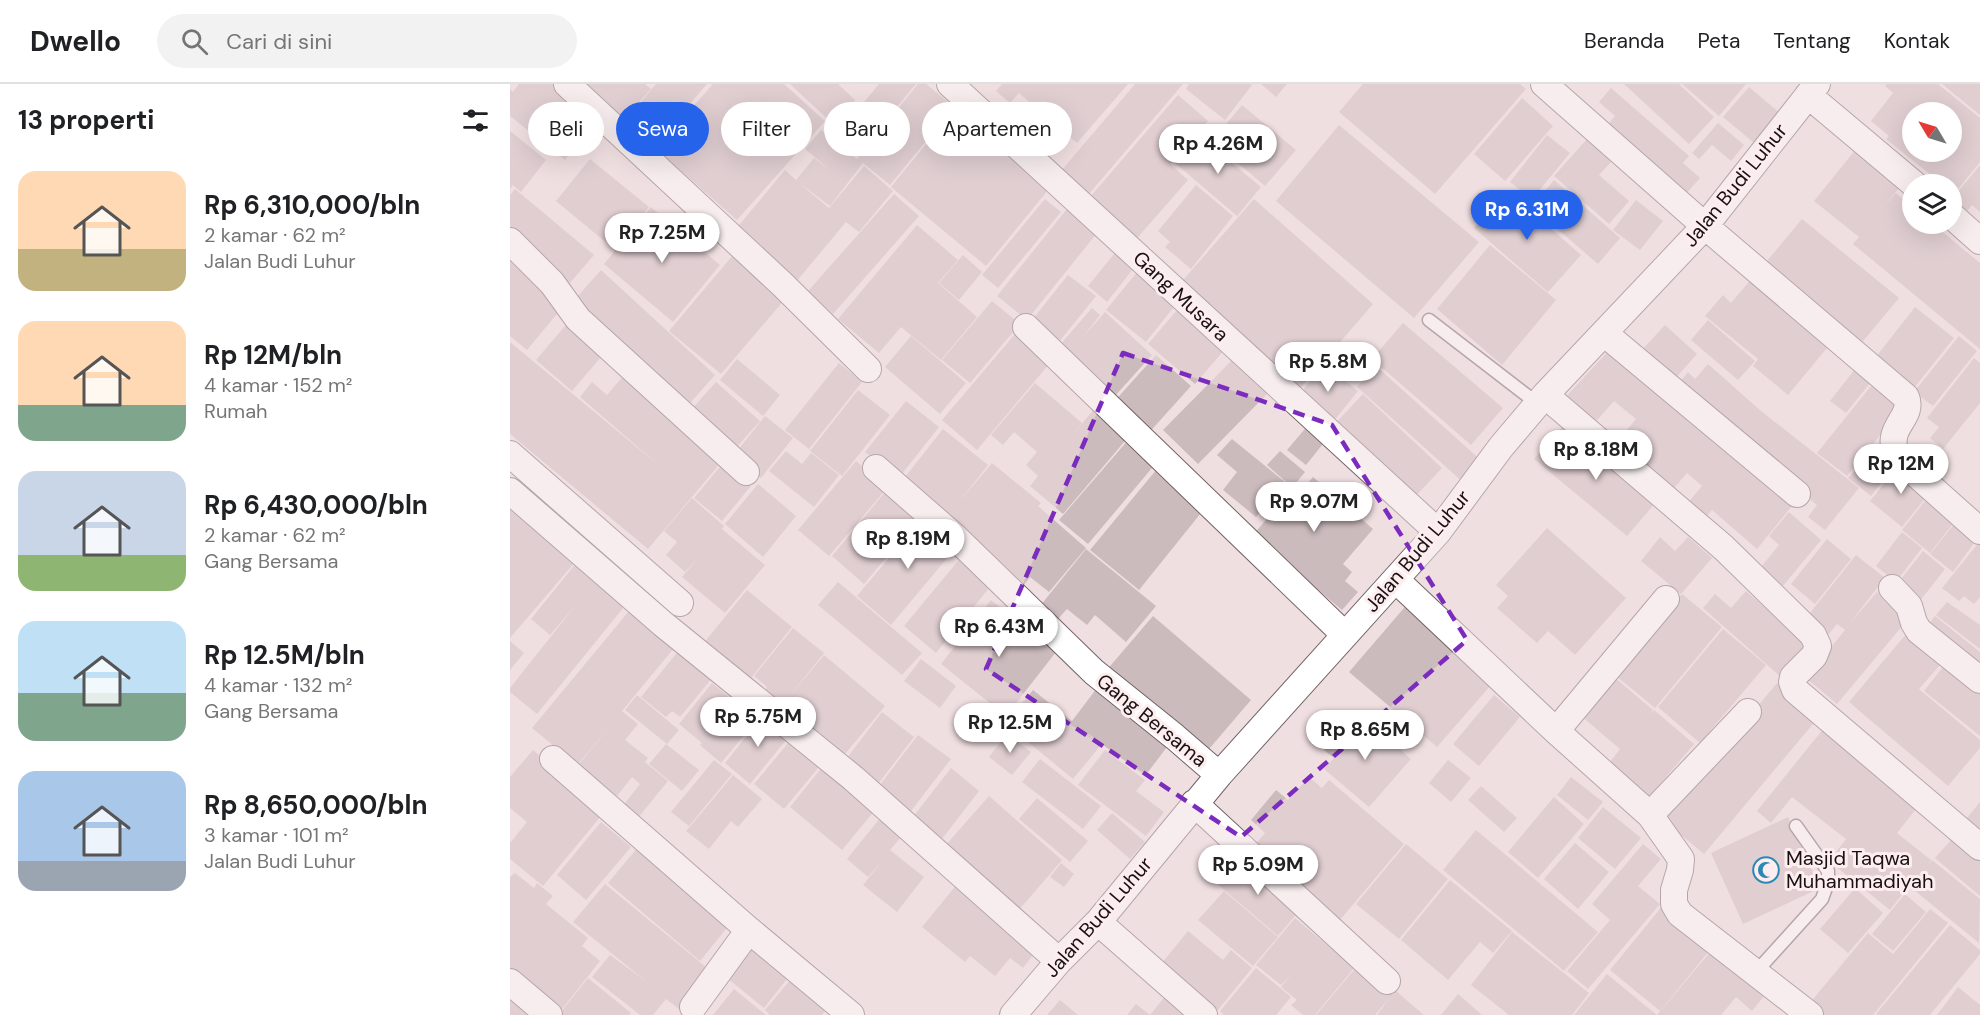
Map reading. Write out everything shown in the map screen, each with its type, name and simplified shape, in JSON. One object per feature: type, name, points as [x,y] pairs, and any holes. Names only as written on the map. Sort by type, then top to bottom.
[{"type":"street","points":[[567,84],[783,285],[868,369]]},
{"type":"street","name":"Gang Musara","points":[[951,84],[1438,532]]},
{"type":"street","points":[[1544,84],[1906,397],[1909,403],[1908,411],[1896,428],[1895,434],[1895,451],[1898,458],[1980,531]]},
{"type":"street","points":[[1813,90],[1903,174]]},
{"type":"street","name":"Jalan Budi Luhur","points":[[1012,1015],[1059,961],[1098,922],[1194,803],[1438,532],[1501,447],[1541,399],[1705,225],[1813,90]]},
{"type":"street","points":[[1962,225],[1980,240]]},
{"type":"street","points":[[510,241],[552,283],[578,319],[746,472]]},
{"type":"street","points":[[1026,327],[1345,635]]},
{"type":"street","points":[[1604,333],[1797,494]]},
{"type":"street","points":[[1541,399],[1724,548],[1813,635],[1818,646],[1814,656],[1793,678],[1795,690],[1980,847]]},
{"type":"street","points":[[510,454],[680,603]]},
{"type":"street","name":"Gang Bersama","points":[[876,468],[955,537],[1094,672],[1219,775]]},
{"type":"street","points":[[510,491],[663,624],[853,778],[1059,961]]},
{"type":"street","points":[[1396,580],[1650,815],[1680,859],[1680,870],[1674,890],[1674,904],[1680,914],[1810,1015]]},
{"type":"street","points":[[1892,588],[1910,606],[1914,623],[1919,631],[1980,680]]},
{"type":"street","points":[[1556,730],[1666,599]]},
{"type":"street","points":[[1650,815],[1748,712]]},
{"type":"street","points":[[553,759],[749,930],[851,1015]]},
{"type":"street","points":[[1194,803],[1386,981]]},
{"type":"street","points":[[1098,922],[1204,1015]]},
{"type":"street","points":[[693,1006],[749,930]]},
{"type":"street","points":[[510,982],[549,1015]]},
{"type":"lane","points":[[1429,320],[1541,399]]},
{"type":"lane","points":[[1755,973],[1822,899],[1828,882],[1827,871],[1796,826]]},
{"type":"highlighted area","points":[[1123,353],[1332,425],[1467,640],[1241,837],[986,669]]},
{"type":"building","points":[[519,84],[559,84],[582,102],[528,102],[528,130],[510,116],[510,89],[513,92]]},
{"type":"building","points":[[583,84],[645,84],[651,89],[639,102],[616,102],[616,114]]},
{"type":"building","points":[[656,84],[707,84],[692,102],[641,102]]},
{"type":"building","points":[[713,84],[784,84],[804,102],[721,102],[721,156],[794,156],[737,220],[664,156],[709,156],[709,102],[697,102]]},
{"type":"building","points":[[790,84],[838,84],[855,100],[853,102],[824,102],[824,116],[812,102]]},
{"type":"building","points":[[879,84],[916,84],[901,102],[864,102]]},
{"type":"building","points":[[918,84],[926,84],[948,102],[922,102],[922,146],[890,185],[863,163],[830,206],[798,182],[829,208],[864,166],[893,191],[859,232],[846,222],[796,282],[735,230],[785,170],[796,180],[814,158],[832,172],[812,155],[812,141],[821,130],[824,132],[824,156],[853,156],[857,159],[859,156],[910,156],[910,102],[903,102]]},
{"type":"building","points":[[1002,84],[1128,84],[1077,143],[1072,139],[1072,102],[1029,102],[1019,93],[1009,102],[996,91]]},
{"type":"building","points":[[1135,84],[1183,84],[1088,195],[1061,171]]},
{"type":"building","points":[[1189,84],[1252,85],[1225,120],[1186,89]]},
{"type":"building","points":[[1261,84],[1287,84],[1276,97]]},
{"type":"building","points":[[1363,84],[1520,84],[1526,89],[1435,194],[1339,112]]},
{"type":"building","points":[[1624,84],[1679,84],[1714,117],[1689,144]]},
{"type":"building","points":[[1682,84],[1746,84],[1719,116]]},
{"type":"building","points":[[1887,84],[1938,84],[1960,102],[1902,102],[1902,152],[1886,139],[1889,136],[1871,121],[1893,93],[1885,86]]},
{"type":"building","points":[[1942,84],[1980,84],[1980,115]]},
{"type":"building","points":[[1749,87],[1780,113],[1754,143],[1723,117]]},
{"type":"building","points":[[1611,88],[1689,156],[1683,163],[1700,178],[1684,196],[1606,127],[1615,116],[1599,102]]},
{"type":"building","points":[[1178,95],[1208,121],[1170,164],[1188,180],[1131,245],[1084,204]]},
{"type":"building","points":[[1522,98],[1553,126],[1505,181],[1474,154]]},
{"type":"building","points":[[1962,103],[1980,118],[1980,162],[1962,184],[1962,174],[1930,174],[1915,162],[1962,162]]},
{"type":"building","points":[[1242,105],[1296,150],[1265,186],[1212,141]]},
{"type":"building","points":[[812,109],[824,122],[812,136]]},
{"type":"building","points":[[1718,123],[1744,145],[1731,161],[1712,145],[1699,159],[1692,153]]},
{"type":"building","points":[[1339,125],[1479,242],[1414,318],[1276,201]]},
{"type":"building","points":[[510,131],[528,146],[528,156],[541,156],[546,160],[521,192],[513,185],[510,189]]},
{"type":"building","points":[[1198,135],[1261,187],[1237,216],[1175,163]]},
{"type":"building","points":[[1547,135],[1570,153],[1532,199],[1510,182]]},
{"type":"building","points":[[1587,139],[1612,161],[1599,175],[1629,201],[1609,224],[1554,176]]},
{"type":"building","points":[[922,149],[922,156],[1007,156],[1048,190],[986,266],[891,187]]},
{"type":"building","points":[[1856,149],[1901,186],[1882,208],[1896,193],[1902,198],[1902,234],[1945,234],[1980,263],[1980,349],[1853,244],[1859,237],[1814,201]]},
{"type":"building","points":[[590,159],[649,207],[614,249],[556,201]]},
{"type":"building","points":[[1980,165],[1980,212],[1972,205],[1962,217],[1962,187]]},
{"type":"building","points":[[1554,180],[1620,238],[1598,264],[1532,207]]},
{"type":"building","points":[[1196,185],[1233,216],[1191,269],[1165,247],[1170,242],[1158,231]]},
{"type":"building","points":[[515,189],[594,255],[569,284],[510,234],[510,195]]},
{"type":"building","points":[[1507,190],[1581,255],[1548,292],[1474,228]]},
{"type":"building","points":[[894,194],[919,216],[833,314],[808,291]]},
{"type":"building","points":[[1045,199],[1061,212],[998,288],[982,275]]},
{"type":"building","points":[[1254,199],[1373,304],[1297,392],[1177,287]]},
{"type":"building","points":[[1636,200],[1663,221],[1640,250],[1613,230]]},
{"type":"building","points":[[651,207],[720,265],[673,322],[604,264]]},
{"type":"building","points":[[1067,209],[1097,233],[1027,320],[997,296]]},
{"type":"building","points":[[1802,219],[1899,298],[1859,346],[1762,267]]},
{"type":"building","points":[[917,225],[958,260],[938,283],[977,317],[941,360],[901,327],[879,353],[838,319]]},
{"type":"building","points":[[1490,245],[1556,300],[1502,365],[1437,309]]},
{"type":"building","points":[[1118,249],[1137,264],[1107,302],[1088,286]]},
{"type":"building","points":[[734,254],[786,298],[721,374],[669,331]]},
{"type":"building","points":[[510,255],[566,303],[527,350],[510,336]]},
{"type":"building","points":[[963,255],[982,272],[959,300],[939,283]]},
{"type":"building","points":[[601,270],[715,375],[682,412],[570,305]]},
{"type":"building","points":[[1138,271],[1177,303],[1146,342],[1106,310]]},
{"type":"building","points":[[1068,275],[1096,296],[1059,342],[1032,320]]},
{"type":"building","points":[[1753,277],[1832,342],[1788,395],[1753,366],[1758,359],[1705,316],[1723,295],[1731,303]]},
{"type":"building","points":[[992,301],[1020,324],[970,383],[942,360]]},
{"type":"building","points":[[1915,307],[1954,338],[1914,388],[1875,358]]},
{"type":"building","points":[[1092,308],[1100,315],[1083,337],[1105,312],[1152,355],[1114,397],[1058,347]]},
{"type":"building","points":[[1178,309],[1225,349],[1195,384],[1148,344]]},
{"type":"building","points":[[571,319],[607,350],[572,391],[536,360]]},
{"type":"building","points":[[1708,320],[1755,361],[1738,380],[1691,340]]},
{"type":"building","points":[[1403,323],[1503,408],[1471,445],[1372,359]]},
{"type":"building","points":[[1665,325],[1697,354],[1674,380],[1641,351]]},
{"type":"building","points":[[1015,334],[1050,363],[977,450],[942,420]]},
{"type":"building","points":[[911,336],[966,383],[940,414],[885,367]]},
{"type":"building","points":[[1959,336],[1977,351],[1933,406],[1914,392]]},
{"type":"building","points":[[510,342],[662,468],[580,397],[592,382],[607,395],[625,374],[724,459],[648,549],[510,434]]},
{"type":"building","points":[[1612,347],[1792,506],[1757,549],[1712,510],[1703,521],[1685,506],[1702,486],[1687,473],[1669,494],[1613,447],[1636,419],[1614,401],[1590,428],[1562,401]]},
{"type":"building","points":[[1238,354],[1273,388],[1198,464],[1163,430]]},
{"type":"building","points":[[1156,355],[1191,386],[1146,436],[1111,405]]},
{"type":"building","points":[[1974,358],[1980,363],[1980,403],[1943,449],[1930,438],[1939,427],[1927,418]]},
{"type":"building","points":[[737,359],[780,395],[763,416],[720,380]]},
{"type":"building","points":[[839,363],[862,382],[809,449],[785,430]]},
{"type":"building","points":[[1324,364],[1358,391],[1333,422],[1299,395]]},
{"type":"building","points":[[1708,364],[1761,411],[1859,488],[1825,530],[1808,517],[1817,505],[1737,442],[1675,388],[1688,372],[1695,379]]},
{"type":"building","points":[[1376,366],[1484,463],[1465,484],[1357,387]]},
{"type":"building","points":[[1855,369],[1871,382],[1846,413],[1830,401]]},
{"type":"building","points":[[716,382],[760,421],[733,451],[689,412]]},
{"type":"building","points":[[1035,383],[1082,423],[1069,439],[1096,407],[1130,435],[1063,514],[1030,486],[1038,476],[1026,465],[1037,452],[1014,432],[1003,445],[991,435]]},
{"type":"building","points":[[1871,386],[1901,409],[1847,476],[1817,453]]},
{"type":"building","points":[[858,390],[890,415],[842,476],[810,451]]},
{"type":"building","points":[[1363,394],[1442,468],[1411,501],[1331,428]]},
{"type":"building","points":[[906,401],[939,427],[898,479],[865,452]]},
{"type":"building","points":[[765,416],[793,438],[761,478],[733,456]]},
{"type":"building","points":[[1309,424],[1327,439],[1306,465],[1287,450]]},
{"type":"building","points":[[1563,426],[1657,501],[1627,536],[1534,459]]},
{"type":"building","points":[[943,429],[988,465],[959,502],[992,463],[1041,503],[1038,506],[1086,548],[1049,592],[1030,577],[1019,591],[901,482]]},
{"type":"building","points":[[1129,439],[1157,462],[1088,544],[1059,520]]},
{"type":"building","points":[[1232,439],[1285,482],[1256,517],[1223,490],[1237,472],[1217,455]]},
{"type":"building","points":[[1877,447],[1898,461],[1871,496],[1848,478]]},
{"type":"building","points":[[786,451],[802,464],[811,453],[839,475],[814,507],[769,471]]},
{"type":"building","points":[[1280,451],[1305,472],[1296,483],[1303,489],[1313,477],[1373,529],[1343,564],[1352,572],[1345,581],[1358,592],[1342,610],[1253,535],[1293,488],[1267,465]]},
{"type":"building","points":[[856,461],[888,487],[829,556],[798,530]]},
{"type":"building","points":[[723,463],[751,486],[722,521],[694,498]]},
{"type":"building","points":[[1900,464],[1932,490],[1902,527],[1870,501]]},
{"type":"building","points":[[1157,469],[1205,508],[1139,590],[1090,550]]},
{"type":"building","points":[[758,484],[796,516],[763,557],[725,524]]},
{"type":"building","points":[[890,486],[923,514],[864,584],[832,556]]},
{"type":"building","points":[[1932,492],[1959,516],[1930,553],[1902,530]]},
{"type":"building","points":[[692,498],[724,526],[722,529],[765,565],[725,613],[682,577],[698,558],[685,572],[666,555],[677,542],[664,531]]},
{"type":"building","points":[[510,504],[576,561],[510,638]]},
{"type":"building","points":[[1789,512],[1821,540],[1783,586],[1761,567],[1779,545],[1769,536]]},
{"type":"building","points":[[924,516],[959,544],[891,625],[857,596]]},
{"type":"building","points":[[1959,518],[1977,539],[1953,572],[1930,554]]},
{"type":"building","points":[[1547,528],[1626,598],[1575,655],[1548,631],[1537,643],[1497,608],[1508,596],[1496,585]]},
{"type":"building","points":[[1902,532],[1922,548],[1896,582],[1876,566]]},
{"type":"building","points":[[1660,537],[1675,551],[1688,537],[1712,558],[1681,594],[1641,561]]},
{"type":"building","points":[[1827,539],[1851,559],[1815,604],[1791,584]]},
{"type":"building","points":[[1980,541],[1980,597],[1974,604],[1964,596],[1959,601],[1942,588]]},
{"type":"building","points":[[1086,549],[1156,606],[1126,642],[1095,615],[1087,625],[1067,609],[1057,620],[1040,606]]},
{"type":"building","points":[[1923,551],[1945,569],[1916,606],[1894,588]]},
{"type":"building","points":[[1856,555],[1885,578],[1849,624],[1877,592],[1909,618],[1837,704],[1806,678],[1845,630],[1837,624],[1828,635],[1806,618]]},
{"type":"building","points":[[962,556],[994,582],[936,653],[904,626]]},
{"type":"building","points":[[577,562],[628,602],[537,714],[510,692],[510,688],[575,606],[550,635],[531,619]]},
{"type":"building","points":[[838,582],[922,653],[902,675],[818,605]]},
{"type":"building","points":[[747,590],[792,627],[747,683],[702,645]]},
{"type":"building","points":[[1746,591],[1811,647],[1782,678],[1703,608],[1715,594],[1731,608]]},
{"type":"building","points":[[1682,594],[1722,627],[1655,708],[1615,675]]},
{"type":"building","points":[[991,600],[1056,652],[1006,716],[941,664]]},
{"type":"building","points":[[1410,601],[1498,677],[1437,747],[1349,672]]},
{"type":"building","points":[[1947,602],[1980,625],[1980,649],[1936,615]]},
{"type":"building","points":[[634,605],[679,642],[622,711],[638,724],[625,740],[648,758],[645,762],[668,781],[637,819],[622,807],[640,784],[632,777],[617,796],[578,765],[612,724],[577,765],[532,728]]},
{"type":"building","points":[[1153,616],[1251,700],[1203,756],[1105,672]]},
{"type":"building","points":[[1935,616],[1980,652],[1980,678],[1922,632]]},
{"type":"building","points":[[1912,627],[1947,657],[1919,689],[1980,740],[1980,748],[1948,786],[1849,702]]},
{"type":"building","points":[[793,628],[824,653],[789,697],[824,655],[885,706],[840,760],[761,695],[767,687],[754,676]]},
{"type":"building","points":[[1723,629],[1766,665],[1700,743],[1658,707]]},
{"type":"building","points":[[510,641],[524,653],[510,670]]},
{"type":"building","points":[[684,644],[718,671],[680,717],[672,711],[666,717],[641,697]]},
{"type":"building","points":[[1950,658],[1980,682],[1980,736],[1924,691]]},
{"type":"building","points":[[921,659],[956,686],[940,708],[904,681]]},
{"type":"building","points":[[1613,676],[1653,710],[1649,715],[1654,710],[1694,744],[1649,797],[1610,762],[1620,749],[1580,715]]},
{"type":"building","points":[[712,683],[735,702],[727,712],[735,703],[756,721],[721,763],[679,724]]},
{"type":"building","points":[[1777,683],[1818,718],[1704,854],[1663,820]]},
{"type":"building","points":[[1100,684],[1173,739],[1145,776],[1076,725],[1101,745],[1073,779],[1005,723],[1033,690],[1072,721]]},
{"type":"building","points":[[637,695],[679,730],[667,744],[625,710]]},
{"type":"building","points":[[1494,695],[1520,717],[1479,766],[1453,744]]},
{"type":"building","points":[[882,712],[914,737],[875,788],[843,763]]},
{"type":"building","points":[[765,713],[791,734],[750,784],[725,763]]},
{"type":"building","points":[[1367,720],[1411,759],[1369,807],[1324,769],[1334,758],[1324,750],[1347,724],[1356,732]]},
{"type":"building","points":[[1824,728],[1920,804],[1897,833],[1931,860],[1927,865],[1932,860],[1980,899],[1979,943],[1909,886],[1890,910],[1829,861],[1846,839],[1792,797],[1771,823],[1757,811]]},
{"type":"building","points":[[1007,734],[1031,752],[1012,775],[989,757]]},
{"type":"building","points":[[918,735],[951,759],[908,815],[876,790]]},
{"type":"building","points":[[794,736],[824,761],[784,809],[754,784]]},
{"type":"building","points":[[666,744],[699,770],[682,791],[649,764]]},
{"type":"building","points":[[533,750],[606,810],[543,886],[510,859],[510,843],[527,822],[510,808],[510,777]]},
{"type":"building","points":[[1105,750],[1145,780],[1136,791],[1164,812],[1146,836],[1078,785]]},
{"type":"building","points":[[1040,759],[1101,806],[1083,829],[1022,782]]},
{"type":"building","points":[[714,760],[732,774],[689,826],[671,812]]},
{"type":"building","points":[[1448,760],[1471,778],[1451,802],[1429,783]]},
{"type":"building","points":[[827,761],[880,804],[842,850],[790,807]]},
{"type":"building","points":[[951,768],[979,791],[942,839],[913,817]]},
{"type":"building","points":[[733,775],[762,799],[738,827],[731,821],[709,849],[686,831]]},
{"type":"building","points":[[1309,777],[1322,788],[1329,780],[1404,844],[1340,920],[1253,847],[1265,833],[1251,820],[1276,790],[1288,800]]},
{"type":"building","points":[[1571,777],[1603,802],[1588,820],[1557,795]]},
{"type":"building","points":[[1481,786],[1517,818],[1504,832],[1468,800]]},
{"type":"building","points":[[989,796],[1062,860],[1018,911],[944,847]]},
{"type":"building","points":[[1554,797],[1584,824],[1538,878],[1508,852]]},
{"type":"building","points":[[1037,798],[1088,841],[1070,862],[1019,819]]},
{"type":"building","points":[[1980,802],[1980,830],[1966,819]]},
{"type":"building","points":[[1603,807],[1641,838],[1615,869],[1578,838]]},
{"type":"building","points":[[885,812],[907,830],[890,850],[924,877],[897,912],[863,885],[883,860],[868,877],[847,859]]},
{"type":"building","points":[[1112,813],[1145,842],[1130,859],[1097,830]]},
{"type":"building","name":"Masjid Taqwa Muhammadiyah","points":[[1788,817],[1820,888],[1743,924],[1711,853]]},
{"type":"building","points":[[601,822],[631,847],[586,900],[557,875]]},
{"type":"building","points":[[1476,830],[1598,932],[1564,971],[1443,870]]},
{"type":"building","points":[[1957,833],[1980,852],[1980,896],[1935,858]]},
{"type":"building","points":[[1575,843],[1609,872],[1578,909],[1544,879]]},
{"type":"building","points":[[1406,844],[1448,879],[1399,939],[1356,904]]},
{"type":"building","points":[[1643,844],[1661,859],[1638,886],[1660,904],[1588,989],[1567,971],[1610,920],[1592,904]]},
{"type":"building","points":[[639,846],[731,923],[700,961],[608,883]]},
{"type":"building","points":[[1237,856],[1300,910],[1278,936],[1215,882]]},
{"type":"building","points":[[1061,863],[1074,874],[1064,887],[1050,877]]},
{"type":"building","points":[[515,873],[534,888],[537,883],[553,896],[546,904],[588,938],[582,946],[600,961],[559,1013],[510,971],[510,877]]},
{"type":"building","points":[[1450,880],[1512,931],[1493,953],[1480,942],[1448,980],[1401,940]]},
{"type":"building","points":[[958,883],[1039,947],[1023,968],[1010,958],[995,976],[970,956],[965,962],[922,927]]},
{"type":"building","points":[[605,884],[712,972],[680,1010],[666,999],[653,1015],[640,1015],[592,977],[610,955],[647,982],[573,922]]},
{"type":"building","points":[[1855,888],[1883,913],[1848,953],[1820,929]]},
{"type":"building","points":[[1224,891],[1278,937],[1253,966],[1198,920]]},
{"type":"building","points":[[1905,894],[1926,912],[1893,951],[1872,934]]},
{"type":"building","points":[[1664,904],[1714,945],[1660,1011],[1610,970]]},
{"type":"building","points":[[1930,909],[1948,923],[1873,1015],[1822,1015],[1809,1004],[1868,933],[1893,954]]},
{"type":"building","points":[[1295,918],[1354,968],[1315,1015],[1303,1015],[1291,1005],[1297,1000],[1281,987],[1291,975],[1281,985],[1256,965]]},
{"type":"building","points":[[1950,925],[1980,950],[1980,954],[1930,1015],[1876,1014]]},
{"type":"building","points":[[1188,931],[1223,960],[1231,950],[1252,968],[1218,1010],[1162,963]]},
{"type":"building","points":[[1512,932],[1589,993],[1572,1015],[1509,1015],[1471,985]]},
{"type":"building","points":[[749,940],[791,974],[764,1008],[722,974]]},
{"type":"building","points":[[1716,945],[1769,990],[1752,1011],[1736,997],[1721,1015],[1657,1015]]},
{"type":"building","points":[[1358,965],[1393,995],[1396,991],[1424,1015],[1377,1015],[1390,997],[1375,1015],[1316,1015]]},
{"type":"building","points":[[1256,968],[1291,997],[1276,1015],[1224,1015],[1220,1011]]},
{"type":"building","points":[[796,973],[832,1003],[822,1015],[770,1015],[765,1010]]},
{"type":"building","points":[[1607,974],[1636,998],[1657,1015],[1574,1015]]},
{"type":"building","points":[[588,978],[631,1013],[629,1015],[562,1015],[560,1013]]},
{"type":"building","points":[[510,985],[535,1005],[527,1015],[510,1015]]},
{"type":"building","points":[[1958,987],[1980,1005],[1980,1015],[1937,1015]]},
{"type":"building","points":[[734,989],[766,1015],[713,1015]]},
{"type":"building","points":[[1167,994],[1192,1015],[1150,1015]]},
{"type":"building","points":[[1458,994],[1482,1015],[1441,1015]]},
{"type":"building","points":[[1060,1000],[1078,1015],[1047,1015]]},
{"type":"building","points":[[1136,1004],[1150,1015],[1127,1015]]},
{"type":"place","name":"Masjid Taqwa Muhammadiyah","points":[[1766,870]]}]
